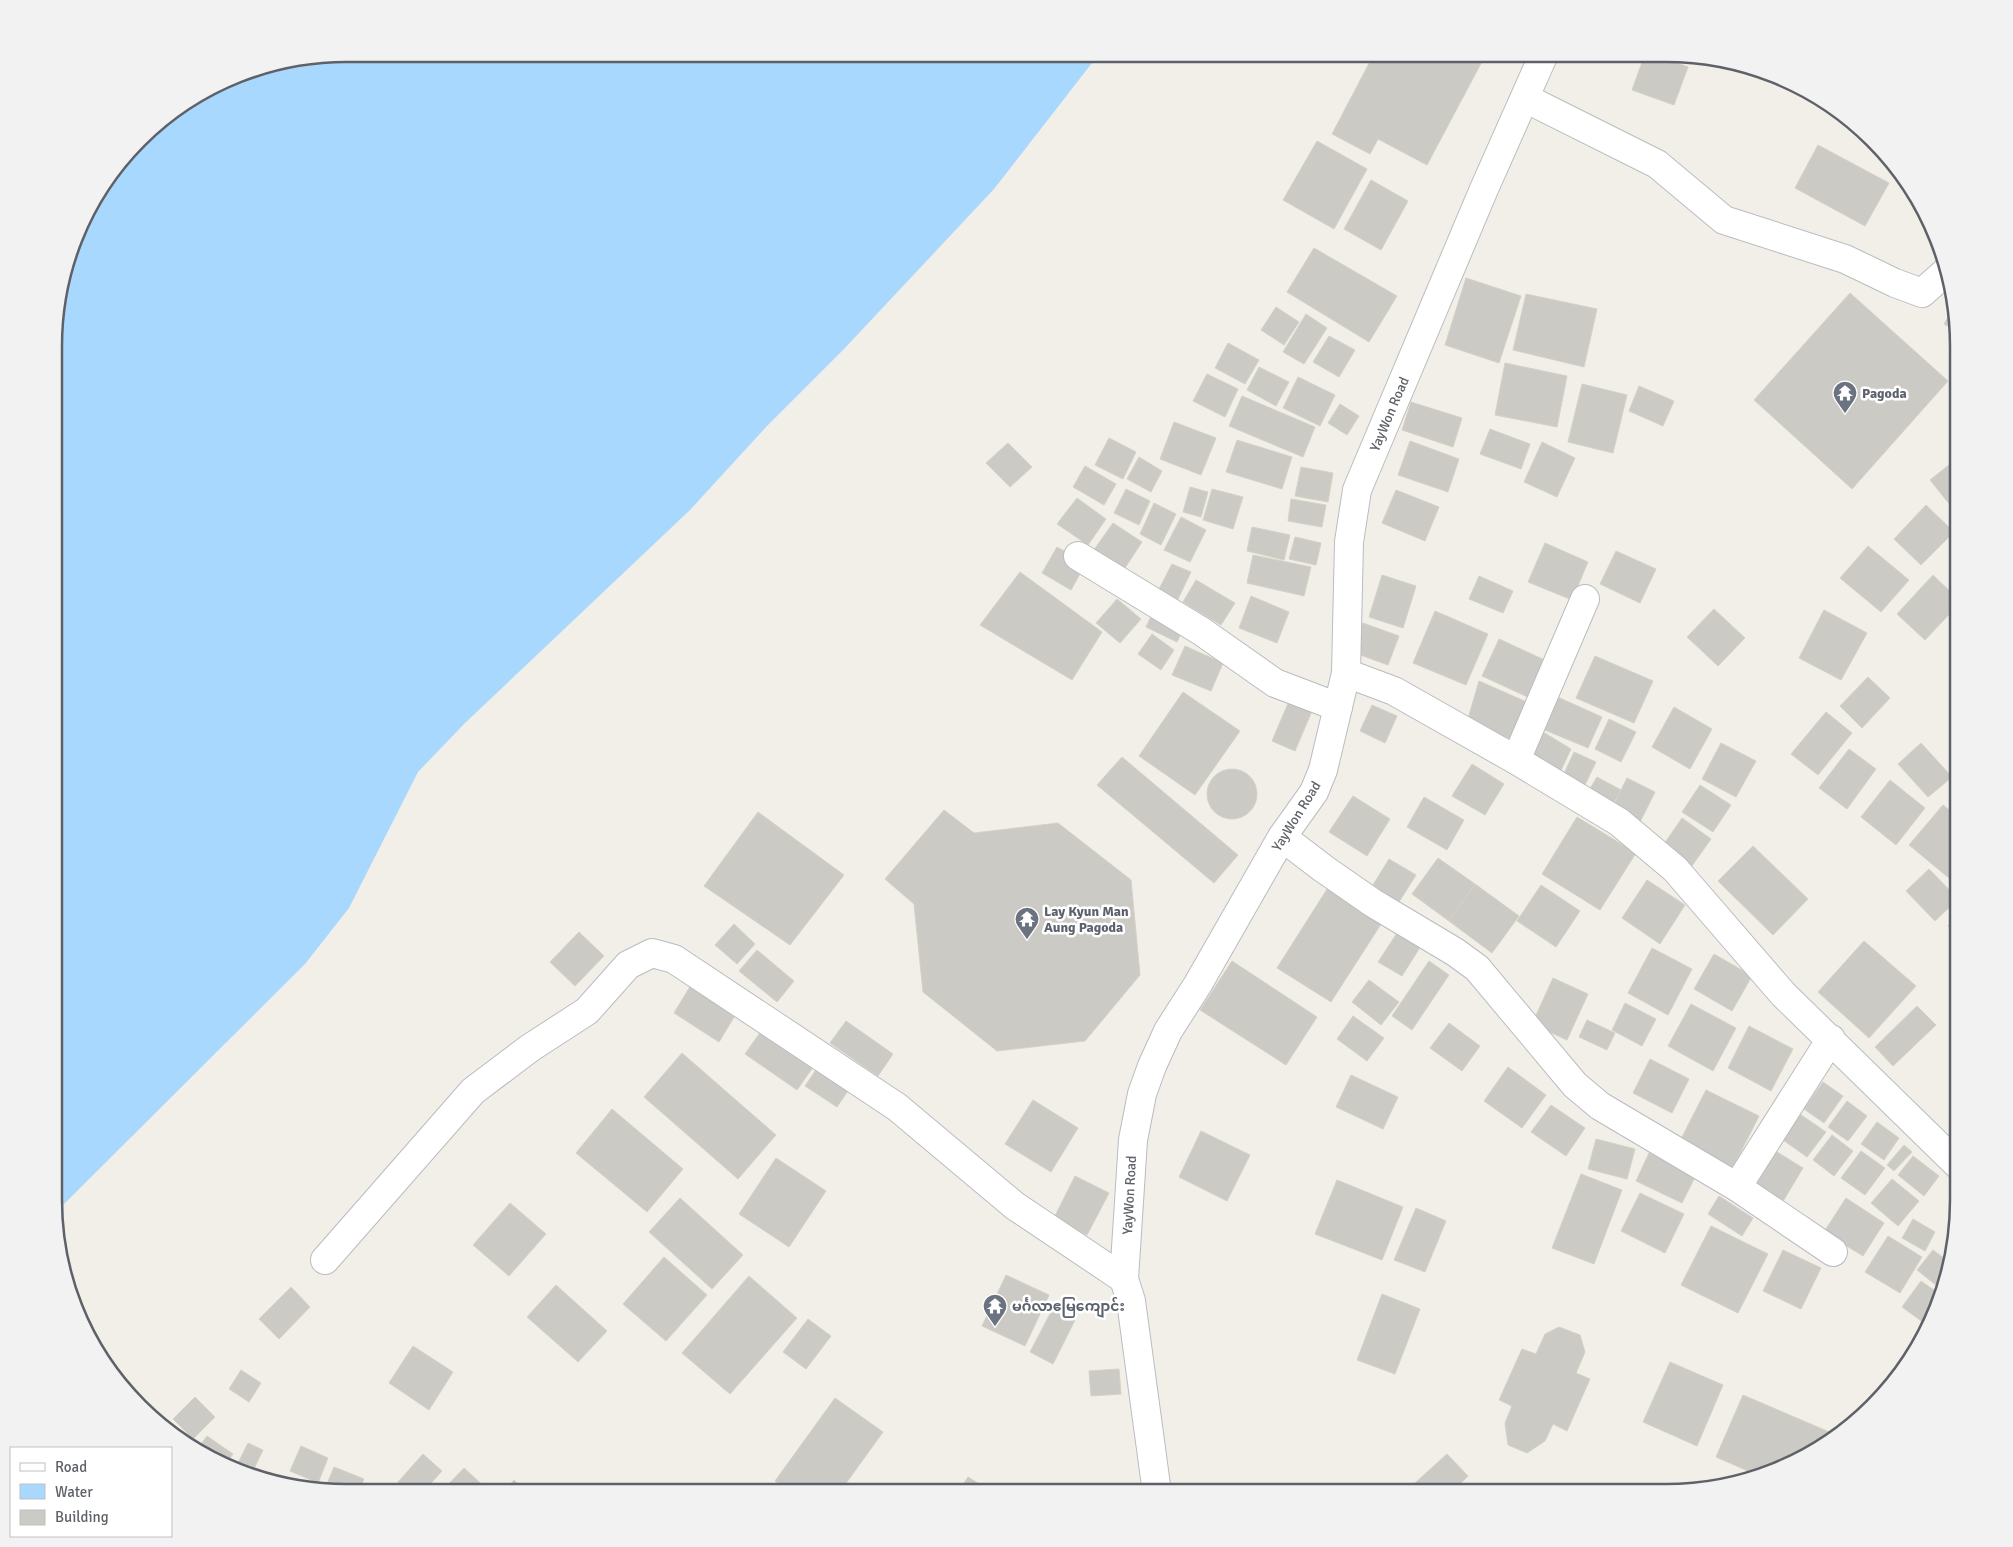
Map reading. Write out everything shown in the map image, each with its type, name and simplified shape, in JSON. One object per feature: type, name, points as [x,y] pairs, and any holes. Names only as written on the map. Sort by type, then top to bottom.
[{"type":"street","name":"YayWon Road","points":[[1156,1484],[1131,1300],[1124,1279],[1132,1140],[1142,1094],[1168,1030],[1198,984],[1282,837],[1314,792],[1323,770],[1346,673],[1350,542],[1357,490],[1484,190],[1541,62]]},
{"type":"street","points":[[1525,98],[1657,164],[1724,220],[1845,259],[1895,283],[1922,293],[1942,276]]},
{"type":"street","points":[[1078,556],[1201,632],[1275,683],[1338,707]]},
{"type":"street","points":[[1516,760],[1585,599]]},
{"type":"street","points":[[1346,673],[1394,690],[1619,822],[1675,869],[1783,994],[1950,1157]]},
{"type":"street","points":[[1282,837],[1373,903],[1455,952],[1477,968],[1575,1084],[1600,1106],[1737,1187],[1833,1252]]},
{"type":"street","points":[[324,1260],[472,1091],[530,1048],[587,1012],[628,965],[652,953],[674,959],[897,1107],[1015,1206],[1124,1279]]},
{"type":"street","points":[[1737,1187],[1831,1039]]},
{"type":"water","points":[[1093,62],[994,189],[844,349],[768,425],[690,510],[465,723],[418,772],[349,908],[305,964],[62,1206],[63,328],[72,273],[84,238],[110,189],[133,159],[174,121],[221,92],[273,72],[328,63]]},
{"type":"building","points":[[1370,62],[1482,62],[1427,165],[1378,139],[1370,154],[1332,134]]},
{"type":"building","points":[[1642,62],[1676,63],[1688,67],[1674,105],[1632,90]]},
{"type":"building","points":[[1317,141],[1367,169],[1334,229],[1283,200]]},
{"type":"building","points":[[1818,145],[1889,183],[1865,226],[1795,188]]},
{"type":"building","points":[[1371,180],[1408,201],[1381,250],[1344,229]]},
{"type":"building","points":[[1314,248],[1397,296],[1369,342],[1287,292]]},
{"type":"building","points":[[1466,278],[1521,296],[1499,363],[1445,345]]},
{"type":"building","points":[[1850,293],[1948,381],[1852,489],[1754,400]]},
{"type":"building","points":[[1526,294],[1597,309],[1584,367],[1513,350]]},
{"type":"building","points":[[1276,307],[1299,322],[1284,345],[1261,330]]},
{"type":"building","points":[[1306,314],[1327,328],[1304,364],[1283,352]]},
{"type":"building","points":[[1949,316],[1950,327],[1944,324]]},
{"type":"building","points":[[1329,336],[1355,350],[1339,377],[1313,362]]},
{"type":"building","points":[[1228,343],[1259,360],[1245,384],[1215,368]]},
{"type":"building","points":[[1505,363],[1567,376],[1557,427],[1495,415]]},
{"type":"building","points":[[1259,367],[1289,382],[1276,406],[1247,390]]},
{"type":"building","points":[[1207,374],[1238,389],[1225,417],[1193,401]]},
{"type":"building","points":[[1298,377],[1335,395],[1320,426],[1283,408]]},
{"type":"building","points":[[1582,384],[1627,395],[1613,453],[1568,442]]},
{"type":"building","points":[[1639,386],[1674,401],[1663,426],[1629,411]]},
{"type":"building","points":[[1242,396],[1315,427],[1303,457],[1229,426]]},
{"type":"building","points":[[1411,402],[1462,418],[1453,447],[1402,430]]},
{"type":"building","points":[[1340,404],[1359,416],[1347,435],[1328,423]]},
{"type":"building","points":[[1174,422],[1216,438],[1201,475],[1160,459]]},
{"type":"building","points":[[1490,429],[1530,444],[1521,469],[1480,454]]},
{"type":"building","points":[[1109,438],[1136,452],[1123,479],[1095,465]]},
{"type":"building","points":[[1237,440],[1292,457],[1282,489],[1226,472]]},
{"type":"building","points":[[1410,441],[1459,459],[1448,492],[1398,475]]},
{"type":"building","points":[[1542,442],[1575,458],[1557,497],[1524,482]]},
{"type":"building","points":[[1008,443],[1032,467],[1010,487],[986,463]]},
{"type":"building","points":[[1139,457],[1162,471],[1151,492],[1127,479]]},
{"type":"building","points":[[1950,464],[1950,505],[1930,480]]},
{"type":"building","points":[[1085,466],[1116,484],[1104,505],[1073,487]]},
{"type":"building","points":[[1301,467],[1333,473],[1328,502],[1295,496]]},
{"type":"building","points":[[1190,487],[1208,492],[1201,517],[1183,512]]},
{"type":"building","points":[[1126,489],[1150,501],[1139,525],[1114,513]]},
{"type":"building","points":[[1212,489],[1243,497],[1233,529],[1203,520]]},
{"type":"building","points":[[1396,490],[1439,507],[1425,541],[1382,523]]},
{"type":"building","points":[[1077,498],[1106,519],[1088,545],[1057,524]]},
{"type":"building","points":[[1291,499],[1326,505],[1322,527],[1288,521]]},
{"type":"building","points":[[1154,503],[1176,514],[1161,545],[1140,534]]},
{"type":"building","points":[[1926,505],[1950,528],[1950,536],[1921,565],[1894,539]]},
{"type":"building","points":[[1181,517],[1206,530],[1190,562],[1164,550]]},
{"type":"building","points":[[1113,523],[1142,542],[1121,574],[1091,554]]},
{"type":"building","points":[[1252,527],[1290,535],[1284,560],[1247,551]]},
{"type":"building","points":[[1295,537],[1321,543],[1316,565],[1289,559]]},
{"type":"building","points":[[1545,543],[1588,562],[1572,600],[1528,582]]},
{"type":"building","points":[[1868,546],[1909,580],[1881,612],[1840,578]]},
{"type":"building","points":[[1057,547],[1086,563],[1071,590],[1042,573]]},
{"type":"building","points":[[1616,551],[1656,569],[1640,603],[1600,584]]},
{"type":"building","points":[[1253,555],[1311,567],[1304,596],[1247,583]]},
{"type":"building","points":[[1172,564],[1191,572],[1177,601],[1157,593]]},
{"type":"building","points":[[1020,572],[1102,632],[1072,680],[980,625]]},
{"type":"building","points":[[1382,575],[1416,586],[1403,628],[1369,617]]},
{"type":"building","points":[[1933,575],[1950,591],[1950,614],[1925,640],[1897,614]]},
{"type":"building","points":[[1479,576],[1513,591],[1503,613],[1469,599]]},
{"type":"building","points":[[1196,580],[1235,603],[1221,625],[1183,602]]},
{"type":"building","points":[[1251,596],[1289,612],[1277,643],[1239,628]]},
{"type":"building","points":[[1117,599],[1141,619],[1120,643],[1096,623]]},
{"type":"building","points":[[1714,609],[1745,638],[1718,666],[1687,637]]},
{"type":"building","points":[[1154,610],[1185,625],[1177,642],[1146,627]]},
{"type":"building","points":[[1824,610],[1867,633],[1841,680],[1799,658]]},
{"type":"building","points":[[1435,611],[1488,634],[1466,685],[1413,663]]},
{"type":"building","points":[[1363,623],[1399,636],[1388,665],[1352,652]]},
{"type":"building","points":[[1152,634],[1174,650],[1161,670],[1138,654]]},
{"type":"building","points":[[1499,639],[1549,662],[1532,699],[1482,676]]},
{"type":"building","points":[[1185,646],[1223,663],[1211,691],[1172,675]]},
{"type":"building","points":[[1595,656],[1653,681],[1634,723],[1576,698]]},
{"type":"building","points":[[1868,677],[1890,698],[1862,728],[1840,706]]},
{"type":"building","points":[[1479,681],[1529,703],[1516,741],[1467,722]]},
{"type":"building","points":[[1183,692],[1240,731],[1195,795],[1139,756]]},
{"type":"building","points":[[1553,695],[1602,717],[1588,748],[1538,727]]},
{"type":"building","points":[[1289,701],[1312,711],[1295,751],[1272,741]]},
{"type":"building","points":[[1372,705],[1397,716],[1385,743],[1360,731]]},
{"type":"building","points":[[1674,707],[1712,729],[1690,769],[1652,747]]},
{"type":"building","points":[[1826,712],[1852,733],[1818,775],[1791,754]]},
{"type":"building","points":[[1609,719],[1636,732],[1621,762],[1595,749]]},
{"type":"building","points":[[1543,732],[1571,749],[1557,779],[1528,763]]},
{"type":"building","points":[[1721,743],[1756,761],[1736,797],[1702,779]]},
{"type":"building","points":[[1921,743],[1950,775],[1950,779],[1928,797],[1898,764]]},
{"type":"building","points":[[1849,749],[1876,769],[1847,809],[1819,788]]},
{"type":"building","points":[[1574,752],[1596,762],[1582,791],[1561,780]]},
{"type":"building","points":[[1122,757],[1238,855],[1214,883],[1097,785]]},
{"type":"building","points":[[1472,764],[1504,784],[1485,815],[1452,796]]},
{"type":"building","points":[[1227,769],[1237,769],[1250,776],[1257,789],[1257,799],[1250,812],[1237,819],[1227,819],[1218,815],[1211,808],[1207,799],[1207,789],[1211,780],[1218,773]]},
{"type":"building","points":[[1597,777],[1621,790],[1609,811],[1585,797]]},
{"type":"building","points":[[1627,778],[1655,792],[1638,826],[1610,812]]},
{"type":"building","points":[[1890,780],[1925,808],[1896,845],[1861,817]]},
{"type":"building","points":[[1700,785],[1731,805],[1713,832],[1682,812]]},
{"type":"building","points":[[1353,796],[1390,819],[1367,856],[1329,832]]},
{"type":"building","points":[[1424,797],[1464,820],[1447,850],[1407,827]]},
{"type":"building","points":[[1943,805],[1950,811],[1950,879],[1909,845]]},
{"type":"building","name":"Lay Kyun Man Aung Pagoda","points":[[944,810],[974,833],[1058,823],[1131,880],[1140,975],[1085,1041],[997,1051],[923,992],[914,904],[885,879]]},
{"type":"building","points":[[758,812],[844,875],[790,945],[704,886]]},
{"type":"building","points":[[1577,817],[1636,853],[1600,910],[1542,874]]},
{"type":"building","points":[[1682,818],[1711,839],[1689,870],[1660,850]]},
{"type":"building","points":[[1753,846],[1808,899],[1773,935],[1718,881]]},
{"type":"building","points":[[1438,858],[1475,884],[1449,921],[1412,894]]},
{"type":"building","points":[[1389,859],[1416,875],[1399,902],[1373,885]]},
{"type":"building","points":[[1929,869],[1950,891],[1950,907],[1935,921],[1906,891]]},
{"type":"building","points":[[1647,880],[1685,905],[1660,944],[1622,918]]},
{"type":"building","points":[[1475,884],[1519,916],[1492,953],[1449,921]]},
{"type":"building","points":[[1541,885],[1580,911],[1556,947],[1517,921]]},
{"type":"building","points":[[1329,886],[1383,921],[1331,1002],[1277,968]]},
{"type":"building","points":[[734,924],[755,944],[737,964],[715,945]]},
{"type":"building","points":[[1401,927],[1424,941],[1402,976],[1378,962]]},
{"type":"building","points":[[579,932],[604,956],[575,986],[550,962]]},
{"type":"building","points":[[1864,941],[1916,986],[1869,1038],[1818,992]]},
{"type":"building","points":[[1652,948],[1692,969],[1668,1015],[1628,993]]},
{"type":"building","points":[[757,950],[794,981],[777,1002],[739,971]]},
{"type":"building","points":[[1714,954],[1752,976],[1732,1011],[1694,989]]},
{"type":"building","points":[[1232,961],[1317,1017],[1286,1065],[1200,1010]]},
{"type":"building","points":[[1429,961],[1449,975],[1412,1030],[1392,1016]]},
{"type":"building","points":[[1553,978],[1588,994],[1567,1040],[1532,1024]]},
{"type":"building","points":[[694,980],[739,1009],[719,1042],[674,1013]]},
{"type":"building","points":[[1369,980],[1399,1002],[1381,1025],[1352,1002]]},
{"type":"building","points":[[1625,1003],[1656,1019],[1642,1046],[1612,1030]]},
{"type":"building","points":[[1691,1004],[1736,1028],[1713,1071],[1668,1046]]},
{"type":"building","points":[[1917,1006],[1936,1025],[1893,1066],[1875,1047]]},
{"type":"building","points":[[1353,1016],[1384,1038],[1367,1061],[1337,1039]]},
{"type":"building","points":[[1587,1020],[1615,1033],[1607,1050],[1579,1037]]},
{"type":"building","points":[[846,1021],[893,1054],[878,1076],[830,1043]]},
{"type":"building","points":[[1449,1023],[1480,1046],[1462,1071],[1430,1048]]},
{"type":"building","points":[[766,1024],[818,1060],[797,1090],[745,1054]]},
{"type":"building","points":[[1749,1026],[1793,1049],[1771,1091],[1728,1068]]},
{"type":"building","points":[[682,1053],[776,1135],[738,1179],[644,1097]]},
{"type":"building","points":[[1650,1059],[1689,1079],[1672,1113],[1633,1093]]},
{"type":"building","points":[[820,1064],[852,1085],[837,1107],[805,1086]]},
{"type":"building","points":[[1508,1067],[1546,1095],[1522,1128],[1484,1101]]},
{"type":"building","points":[[1351,1075],[1398,1097],[1383,1129],[1336,1107]]},
{"type":"building","points":[[1823,1082],[1843,1096],[1824,1123],[1804,1109]]},
{"type":"building","points":[[1706,1090],[1759,1116],[1733,1167],[1680,1141]]},
{"type":"building","points":[[1033,1100],[1078,1128],[1051,1172],[1005,1144]]},
{"type":"building","points":[[1847,1101],[1867,1116],[1848,1141],[1828,1127]]},
{"type":"building","points":[[1551,1105],[1585,1128],[1566,1156],[1531,1132]]},
{"type":"building","points":[[612,1109],[683,1169],[647,1212],[576,1153]]},
{"type":"building","points":[[1794,1110],[1826,1132],[1807,1157],[1776,1135]]},
{"type":"building","points":[[1877,1122],[1899,1138],[1884,1160],[1861,1144]]},
{"type":"building","points":[[1201,1131],[1250,1155],[1227,1201],[1179,1177]]},
{"type":"building","points":[[1832,1135],[1853,1151],[1834,1176],[1813,1160]]},
{"type":"building","points":[[1596,1139],[1635,1149],[1627,1179],[1588,1169]]},
{"type":"building","points":[[1904,1145],[1912,1152],[1894,1171],[1887,1165]]},
{"type":"building","points":[[1769,1147],[1803,1168],[1782,1203],[1748,1181]]},
{"type":"building","points":[[1861,1151],[1885,1168],[1865,1195],[1841,1178]]},
{"type":"building","points":[[1649,1153],[1696,1175],[1682,1203],[1636,1181]]},
{"type":"building","points":[[1913,1156],[1939,1176],[1924,1196],[1898,1175]]},
{"type":"building","points":[[776,1158],[826,1191],[789,1247],[739,1214]]},
{"type":"building","points":[[1581,1174],[1622,1190],[1594,1264],[1552,1248]]},
{"type":"building","points":[[1075,1176],[1109,1193],[1087,1235],[1054,1218]]},
{"type":"building","points":[[1892,1179],[1919,1201],[1898,1226],[1871,1203]]},
{"type":"building","points":[[1337,1180],[1403,1207],[1382,1260],[1315,1234]]},
{"type":"building","points":[[1640,1193],[1684,1214],[1665,1253],[1621,1231]]},
{"type":"building","points":[[1719,1196],[1753,1218],[1742,1236],[1708,1214]]},
{"type":"building","points":[[680,1198],[743,1255],[712,1289],[649,1232]]},
{"type":"building","points":[[1846,1198],[1884,1223],[1863,1256],[1824,1232]]},
{"type":"building","points":[[510,1203],[546,1234],[509,1276],[473,1245]]},
{"type":"building","points":[[1416,1208],[1446,1221],[1425,1272],[1394,1260]]},
{"type":"building","points":[[1913,1219],[1935,1232],[1925,1251],[1902,1238]]},
{"type":"building","points":[[1711,1226],[1768,1254],[1738,1313],[1681,1285]]},
{"type":"building","points":[[1888,1236],[1922,1257],[1900,1293],[1865,1272]]},
{"type":"building","points":[[1783,1250],[1821,1268],[1801,1309],[1763,1291]]},
{"type":"building","points":[[1933,1250],[1944,1259],[1937,1286],[1917,1270]]},
{"type":"building","points":[[664,1257],[707,1295],[666,1341],[623,1304]]},
{"type":"building","points":[[1006,1275],[1049,1295],[1025,1346],[982,1326]]},
{"type":"building","points":[[749,1276],[797,1318],[730,1394],[682,1353]]},
{"type":"building","points":[[1921,1281],[1935,1291],[1923,1322],[1902,1307]]},
{"type":"building","points":[[556,1285],[607,1331],[578,1362],[527,1317]]},
{"type":"building","points":[[291,1287],[310,1307],[279,1339],[259,1319]]},
{"type":"building","points":[[1382,1294],[1420,1309],[1395,1374],[1357,1360]]},
{"type":"building","points":[[1053,1308],[1075,1320],[1053,1364],[1030,1352]]},
{"type":"building","points":[[808,1319],[831,1336],[806,1369],[783,1352]]},
{"type":"building","points":[[1559,1327],[1580,1335],[1585,1352],[1576,1373],[1590,1379],[1567,1431],[1553,1424],[1545,1441],[1527,1453],[1508,1445],[1505,1423],[1512,1406],[1499,1400],[1522,1349],[1536,1354],[1545,1334]]},
{"type":"building","points":[[413,1346],[453,1372],[429,1410],[389,1383]]},
{"type":"building","points":[[1670,1362],[1723,1385],[1697,1446],[1643,1422]]},
{"type":"building","points":[[1119,1369],[1121,1394],[1091,1396],[1089,1371]]},
{"type":"building","points":[[241,1370],[261,1383],[249,1402],[229,1389]]},
{"type":"building","points":[[1743,1395],[1830,1432],[1792,1455],[1747,1473],[1748,1471],[1716,1457]]},
{"type":"building","points":[[195,1397],[215,1417],[193,1439],[173,1419]]},
{"type":"building","points":[[835,1398],[883,1432],[845,1484],[779,1484],[775,1481]]},
{"type":"building","points":[[207,1436],[233,1454],[229,1459],[201,1444]]},
{"type":"building","points":[[248,1443],[263,1450],[254,1469],[238,1463]]},
{"type":"building","points":[[301,1446],[328,1458],[318,1483],[290,1471]]},
{"type":"building","points":[[423,1454],[442,1471],[430,1484],[400,1484],[398,1482]]},
{"type":"building","points":[[1447,1454],[1468,1476],[1460,1484],[1415,1483]]},
{"type":"building","points":[[334,1467],[364,1479],[362,1484],[327,1484]]},
{"type":"building","points":[[464,1468],[481,1484],[449,1484]]},
{"type":"building","points":[[968,1477],[979,1484],[964,1484]]},
{"type":"place","name":"Pagoda","points":[[1845,414]]},
{"type":"place","name":"Lay Kyun Man Aung Pagoda","points":[[1027,940]]},
{"type":"place","name":"မင်္ဂလာဧမြကျောင်း","points":[[995,1327]]}]
